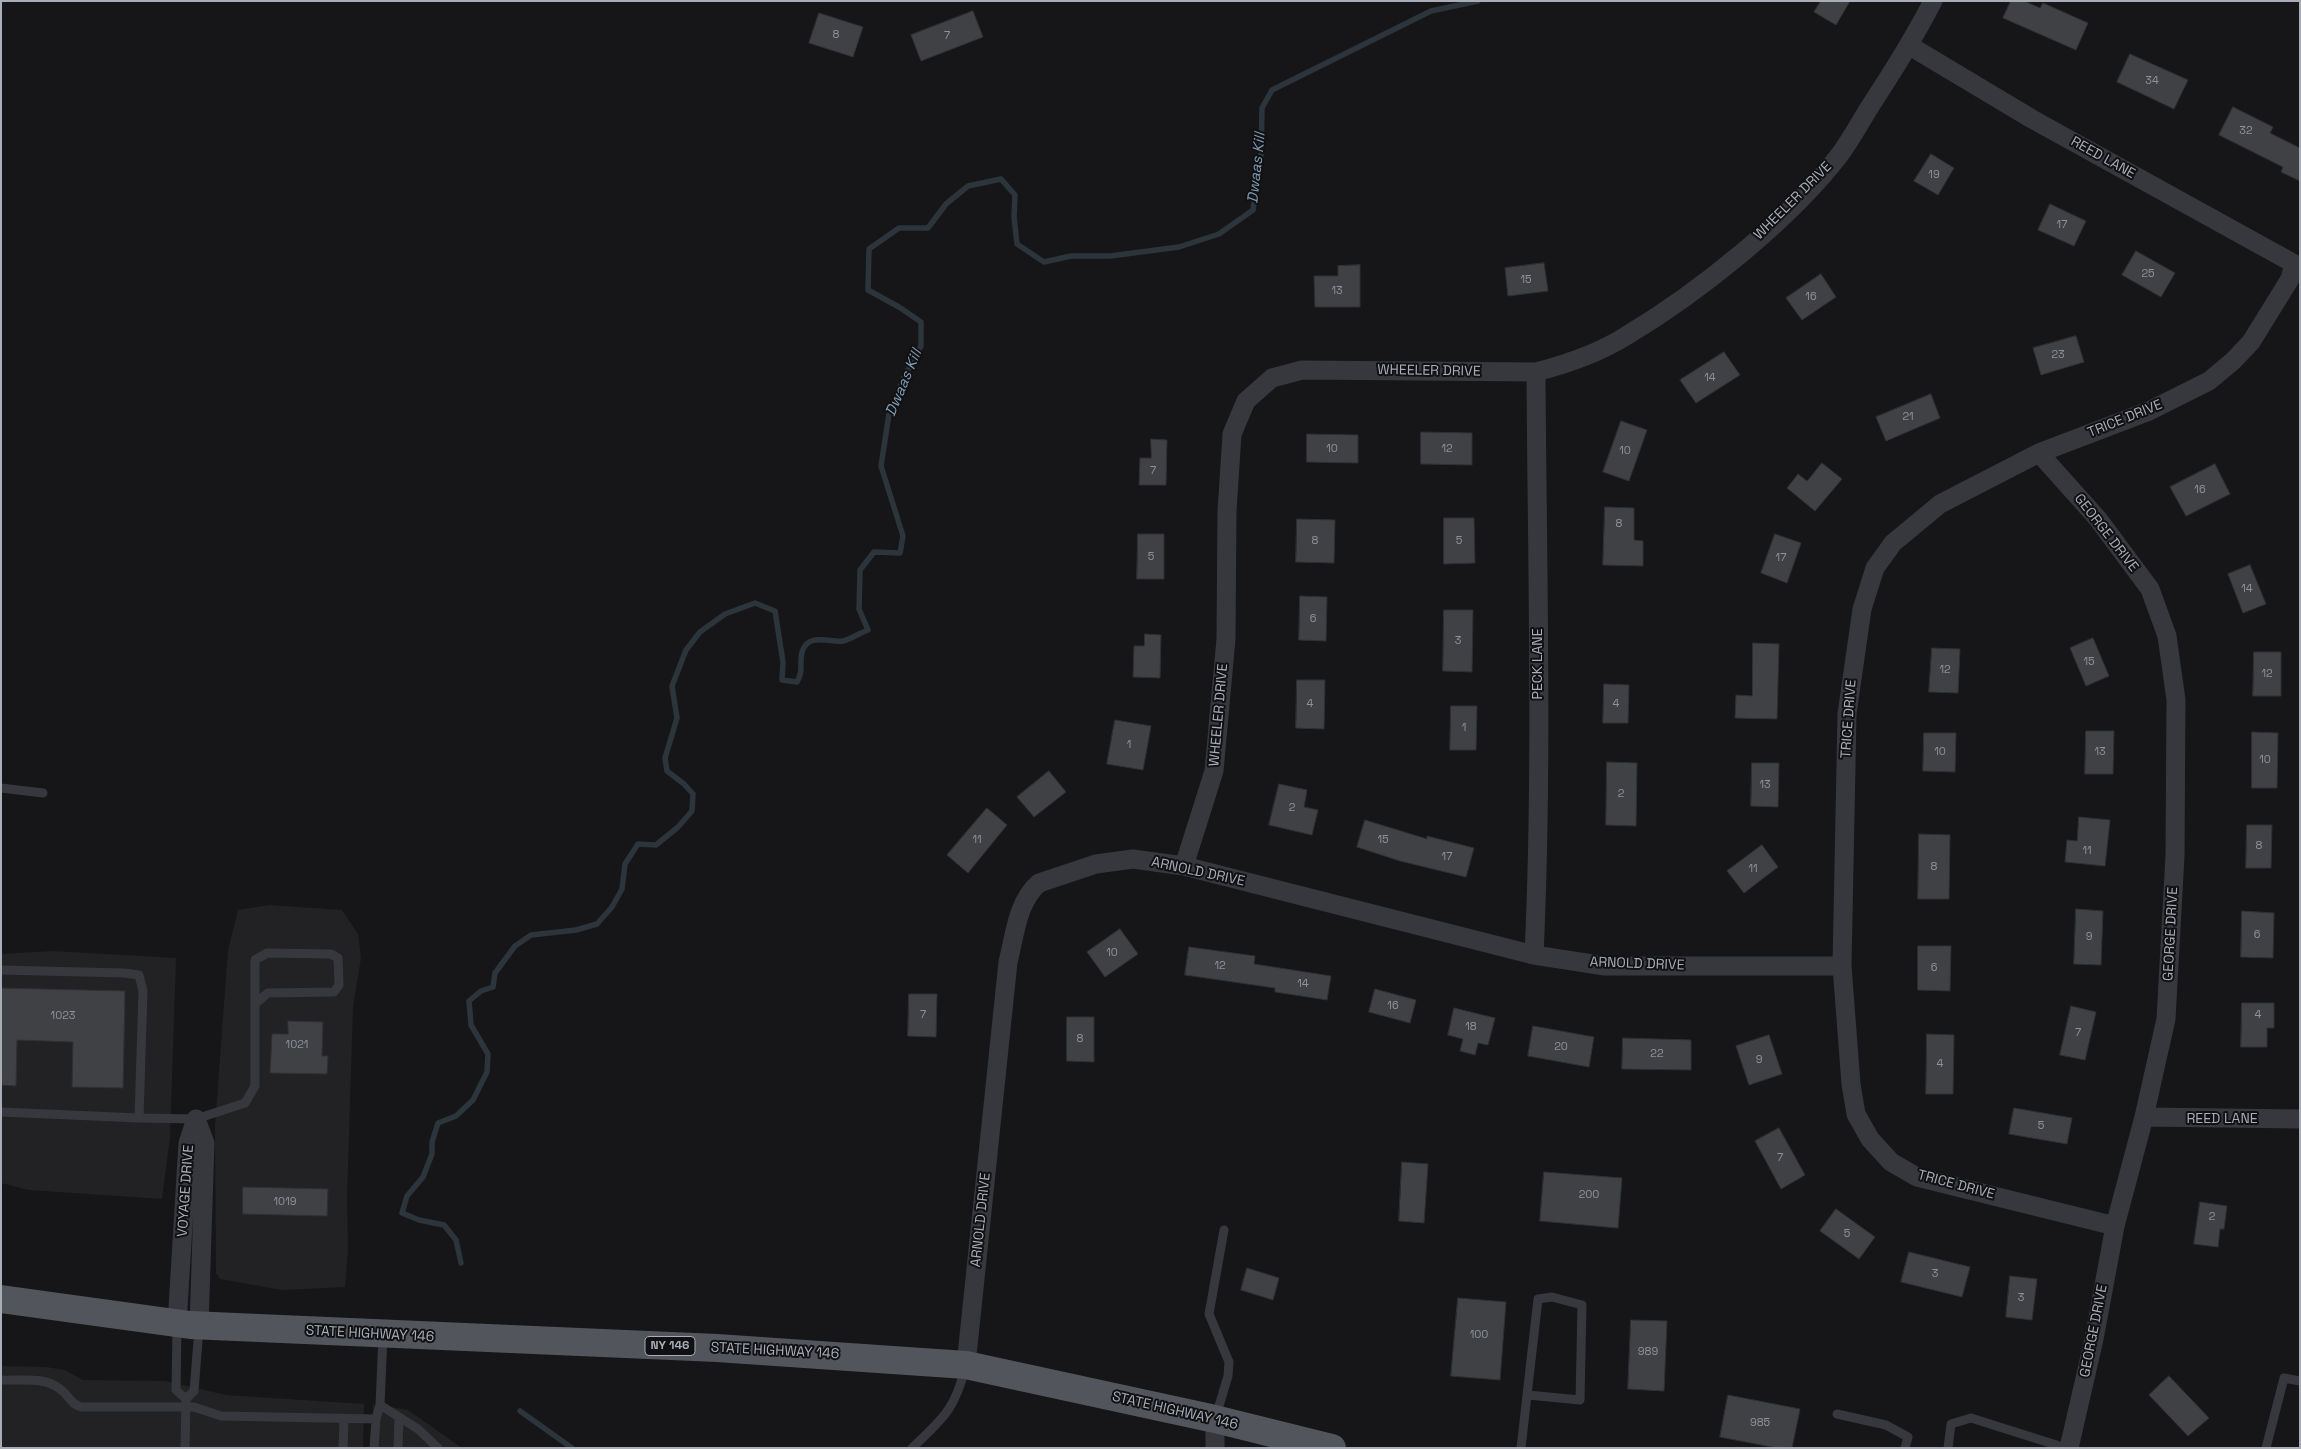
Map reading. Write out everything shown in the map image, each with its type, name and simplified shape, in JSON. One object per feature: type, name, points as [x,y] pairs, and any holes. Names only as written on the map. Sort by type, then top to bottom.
[{"type":"main road","name":"STATE HIGHWAY 146","points":[[2,1300],[188,1325],[717,1348],[966,1365],[1215,1419],[1332,1448]]},
{"type":"street","name":"WHEELER DRIVE","points":[[1184,866],[1214,772],[1226,639],[1226,511],[1232,434],[1246,401],[1272,378],[1302,370],[1536,372],[1570,363],[1626,337],[1694,291],[1760,237],[1802,196],[1841,153],[1910,46],[1934,1]]},
{"type":"street","name":"REED LANE","points":[[1910,46],[2032,119],[2297,265]]},
{"type":"street","name":"TRICE DRIVE","points":[[2115,1226],[1917,1177],[1891,1162],[1870,1139],[1856,1114],[1851,1084],[1842,966],[1846,714],[1862,609],[1875,568],[1893,543],[1940,504],[2039,452],[2149,411],[2209,380],[2233,361],[2251,342],[2297,265]]},
{"type":"street","name":"PECK LANE","points":[[1534,955],[1537,888],[1538,688],[1536,372]]},
{"type":"street","name":"GEORGE DRIVE","points":[[2039,452],[2098,519],[2150,589],[2167,636],[2176,700],[2175,856],[2166,1019],[2144,1117],[2115,1226],[2094,1339],[2070,1448]]},
{"type":"street","name":"ARNOLD DRIVE","points":[[966,1365],[1008,962],[1022,907],[1032,889],[1039,883],[1096,864],[1133,859],[1184,866],[1534,955],[1605,966],[1842,966]]},
{"type":"street","name":"REED LANE","points":[[2144,1117],[2300,1119]]},
{"type":"street","name":"VOYAGE DRIVE","points":[[188,1325],[188,1143],[196,1119]]},
{"type":"street","points":[[1215,1419],[1215,1448]]},
{"type":"lane","points":[[1,788],[43,793]]},
{"type":"lane","points":[[1,1112],[196,1119],[245,1103],[255,1086],[256,1003],[254,960],[267,953],[331,954],[338,958],[339,985],[334,992],[268,993],[256,1003]]},
{"type":"lane","points":[[1,970],[139,975],[144,990],[139,1118]]},
{"type":"lane","points":[[1215,1419],[1228,1376],[1229,1362],[1209,1314],[1224,1230]]},
{"type":"lane","points":[[1521,1448],[1538,1299],[1552,1297],[1582,1305],[1580,1400],[1528,1395]]},
{"type":"lane","points":[[188,1325],[176,1390],[186,1403],[221,1416],[376,1419]]},
{"type":"lane","points":[[185,1448],[186,1403],[194,1391],[188,1325]]},
{"type":"lane","points":[[374,1448],[376,1419],[380,1405],[384,1334]]},
{"type":"lane","points":[[912,1448],[945,1417],[959,1392],[966,1365]]},
{"type":"lane","points":[[2266,1448],[2284,1378],[2300,1381]]},
{"type":"lane","points":[[1,1380],[46,1381],[55,1384],[66,1393],[73,1404],[81,1407],[186,1403]]},
{"type":"lane","points":[[380,1405],[399,1419],[418,1429],[430,1444],[438,1448]]},
{"type":"lane","points":[[1837,1414],[1886,1425],[1908,1437],[1905,1448]]},
{"type":"lane","points":[[1948,1448],[1951,1424],[1971,1418],[2066,1448]]},
{"type":"lane","points":[[343,1448],[344,1419]]},
{"type":"lane","points":[[398,1448],[399,1419]]},
{"type":"shaded area","points":[[269,905],[342,910],[358,934],[361,958],[353,1007],[347,1198],[348,1249],[345,1287],[282,1290],[220,1279],[216,1273],[215,1126],[228,950],[238,910]]},
{"type":"shaded area","points":[[53,951],[176,958],[170,1138],[162,1199],[29,1190],[1,1183],[1,954]]},
{"type":"shaded area","points":[[1,1366],[46,1367],[65,1370],[83,1380],[165,1381],[226,1395],[364,1404],[363,1448],[1,1448]]},
{"type":"shaded area","points":[[373,1404],[408,1410],[462,1448],[372,1448]]},
{"type":"building","points":[[1821,1],[1850,1],[1836,25],[1814,12]]},
{"type":"building","points":[[2011,1],[2024,1],[2040,8],[2043,3],[2088,23],[2076,50],[2003,18]]},
{"type":"building","points":[[973,11],[983,37],[921,61],[911,35]]},
{"type":"building","points":[[819,13],[863,27],[853,57],[809,43]]},
{"type":"building","points":[[2130,54],[2188,80],[2174,109],[2117,82]]},
{"type":"building","points":[[2233,107],[2273,127],[2270,133],[2300,148],[2300,181],[2281,172],[2283,167],[2219,135]]},
{"type":"building","points":[[1931,154],[1954,168],[1938,195],[1914,181]]},
{"type":"building","points":[[2050,204],[2086,221],[2074,246],[2038,230]]},
{"type":"building","points":[[2136,251],[2175,273],[2161,297],[2122,275]]},
{"type":"building","points":[[1544,263],[1548,291],[1508,296],[1505,268]]},
{"type":"building","points":[[1360,265],[1360,307],[1315,307],[1314,276],[1338,276],[1338,266]]},
{"type":"building","points":[[1821,274],[1836,297],[1802,320],[1786,298]]},
{"type":"building","points":[[2076,336],[2084,362],[2041,375],[2033,348]]},
{"type":"building","points":[[1724,352],[1740,375],[1696,403],[1680,380]]},
{"type":"building","points":[[1931,394],[1940,418],[1886,441],[1876,417]]},
{"type":"building","points":[[1621,421],[1647,430],[1629,481],[1603,472]]},
{"type":"building","points":[[1421,432],[1472,433],[1472,465],[1421,464]]},
{"type":"building","points":[[1307,434],[1358,435],[1358,463],[1307,462]]},
{"type":"building","points":[[1151,439],[1167,440],[1166,485],[1139,485],[1140,458],[1151,458]]},
{"type":"building","points":[[1822,463],[1842,479],[1815,511],[1787,488],[1798,474],[1807,481]]},
{"type":"building","points":[[2215,464],[2230,494],[2186,516],[2170,487]]},
{"type":"building","points":[[1605,507],[1634,508],[1634,540],[1643,541],[1643,566],[1603,565]]},
{"type":"building","points":[[1444,518],[1474,518],[1475,563],[1444,564]]},
{"type":"building","points":[[1297,519],[1335,520],[1334,563],[1296,562]]},
{"type":"building","points":[[1138,534],[1164,534],[1164,579],[1137,579]]},
{"type":"building","points":[[1775,534],[1801,543],[1787,583],[1761,573]]},
{"type":"building","points":[[2250,565],[2266,604],[2243,613],[2228,574]]},
{"type":"building","points":[[1300,596],[1327,597],[1326,641],[1299,640]]},
{"type":"building","points":[[1444,610],[1473,610],[1472,672],[1443,671]]},
{"type":"building","points":[[1145,634],[1161,635],[1160,678],[1133,677],[1134,646],[1144,646]]},
{"type":"building","points":[[2093,638],[2109,676],[2086,686],[2070,648]]},
{"type":"building","points":[[1753,643],[1779,644],[1777,719],[1735,718],[1736,695],[1752,696]]},
{"type":"building","points":[[1932,648],[1960,649],[1958,693],[1929,692]]},
{"type":"building","points":[[2254,652],[2281,652],[2281,696],[2253,696]]},
{"type":"building","points":[[1297,680],[1325,680],[1324,729],[1296,728]]},
{"type":"building","points":[[1604,684],[1629,685],[1628,723],[1603,723]]},
{"type":"building","points":[[1451,706],[1477,706],[1476,750],[1450,750]]},
{"type":"building","points":[[1115,720],[1151,726],[1143,770],[1107,764]]},
{"type":"building","points":[[2086,731],[2114,731],[2113,774],[2085,774]]},
{"type":"building","points":[[2252,732],[2278,733],[2277,788],[2252,788]]},
{"type":"building","points":[[1924,733],[1956,733],[1955,772],[1923,771]]},
{"type":"building","points":[[1607,762],[1637,763],[1636,826],[1606,825]]},
{"type":"building","points":[[1752,763],[1779,763],[1778,807],[1751,806]]},
{"type":"building","points":[[1049,771],[1066,792],[1034,817],[1017,797]]},
{"type":"building","points":[[1279,784],[1307,790],[1304,807],[1318,810],[1312,835],[1269,825]]},
{"type":"building","points":[[987,808],[1007,825],[968,873],[947,855]]},
{"type":"building","points":[[2079,817],[2110,820],[2105,866],[2065,862],[2067,840],[2077,841]]},
{"type":"building","points":[[1365,820],[1427,839],[1427,836],[1474,848],[1466,877],[1400,861],[1357,847]]},
{"type":"building","points":[[2247,825],[2272,825],[2271,868],[2246,868]]},
{"type":"building","points":[[1919,834],[1950,835],[1949,899],[1918,899]]},
{"type":"building","points":[[1762,845],[1778,867],[1744,893],[1727,871]]},
{"type":"building","points":[[2076,909],[2103,911],[2101,965],[2074,964]]},
{"type":"building","points":[[2242,911],[2274,913],[2273,958],[2241,957]]},
{"type":"building","points":[[1120,929],[1138,954],[1105,977],[1087,952]]},
{"type":"building","points":[[1918,946],[1951,946],[1950,991],[1918,990]]},
{"type":"building","points":[[1189,947],[1255,956],[1254,964],[1331,976],[1327,1000],[1275,992],[1275,988],[1185,975]]},
{"type":"building","points":[[1,988],[125,991],[123,1088],[72,1087],[73,1042],[17,1040],[16,1086],[1,1085]]},
{"type":"building","points":[[1375,989],[1416,1000],[1410,1023],[1369,1012]]},
{"type":"building","points":[[909,994],[937,994],[936,1037],[908,1036]]},
{"type":"building","points":[[2242,1003],[2274,1003],[2274,1028],[2267,1028],[2267,1047],[2241,1047]]},
{"type":"building","points":[[2071,1006],[2096,1012],[2085,1060],[2060,1055]]},
{"type":"building","points":[[1454,1008],[1495,1018],[1488,1045],[1478,1043],[1475,1055],[1460,1051],[1463,1039],[1448,1035]]},
{"type":"building","points":[[1067,1017],[1094,1017],[1094,1062],[1067,1061]]},
{"type":"building","points":[[288,1021],[323,1022],[322,1056],[328,1056],[327,1074],[270,1073],[272,1034],[288,1034]]},
{"type":"building","points":[[1533,1026],[1594,1037],[1589,1067],[1528,1056]]},
{"type":"building","points":[[1927,1034],[1954,1035],[1953,1094],[1926,1094]]},
{"type":"building","points":[[1769,1035],[1782,1074],[1749,1085],[1736,1046]]},
{"type":"building","points":[[1623,1038],[1691,1040],[1691,1070],[1622,1069]]},
{"type":"building","points":[[2014,1108],[2072,1118],[2067,1144],[2009,1134]]},
{"type":"building","points":[[1779,1128],[1805,1175],[1781,1189],[1755,1141]]},
{"type":"building","points":[[1402,1162],[1428,1164],[1424,1223],[1399,1221]]},
{"type":"building","points":[[1544,1172],[1622,1178],[1618,1228],[1540,1221]]},
{"type":"building","points":[[243,1187],[328,1189],[327,1216],[243,1214]]},
{"type":"building","points":[[2200,1202],[2227,1206],[2224,1229],[2220,1229],[2218,1247],[2194,1244]]},
{"type":"building","points":[[1836,1209],[1875,1237],[1859,1259],[1820,1231]]},
{"type":"building","points":[[1909,1252],[1970,1267],[1962,1297],[1901,1282]]},
{"type":"building","points":[[1247,1268],[1279,1278],[1273,1300],[1241,1290]]},
{"type":"building","points":[[2010,1276],[2037,1279],[2032,1320],[2006,1317]]},
{"type":"building","points":[[1458,1298],[1506,1302],[1500,1380],[1451,1376]]},
{"type":"building","points":[[1631,1320],[1667,1321],[1664,1391],[1628,1389]]},
{"type":"building","points":[[2169,1376],[2209,1418],[2188,1436],[2149,1395]]},
{"type":"building","points":[[1728,1395],[1800,1409],[1792,1448],[1777,1448],[1720,1437]]},
{"type":"waterway","name":"Dwaas Kill","points":[[461,1263],[456,1240],[444,1225],[419,1220],[402,1213],[407,1196],[423,1177],[432,1154],[432,1142],[438,1123],[456,1116],[473,1100],[487,1072],[488,1054],[471,1025],[469,1001],[481,991],[493,987],[495,973],[515,946],[531,935],[576,930],[597,924],[612,907],[622,889],[625,864],[638,844],[656,845],[678,827],[692,811],[693,794],[684,784],[667,771],[665,758],[677,718],[672,686],[686,650],[700,632],[725,614],[755,603],[775,611],[783,662],[782,680],[797,682],[800,674],[802,652],[809,642],[814,640],[843,641],[868,630],[859,609],[860,570],[874,552],[900,553],[903,536],[881,466],[889,414],[904,377],[921,346],[921,322],[868,290],[869,249],[899,228],[928,228],[946,204],[968,186],[1001,179],[1015,195],[1014,217],[1017,244],[1044,262],[1071,256],[1110,256],[1179,247],[1219,234],[1253,210],[1261,155],[1262,108],[1272,90],[1431,11],[1478,1]]},
{"type":"waterway","name":"Dwaas Kill","points":[[520,1411],[572,1448]]}]
